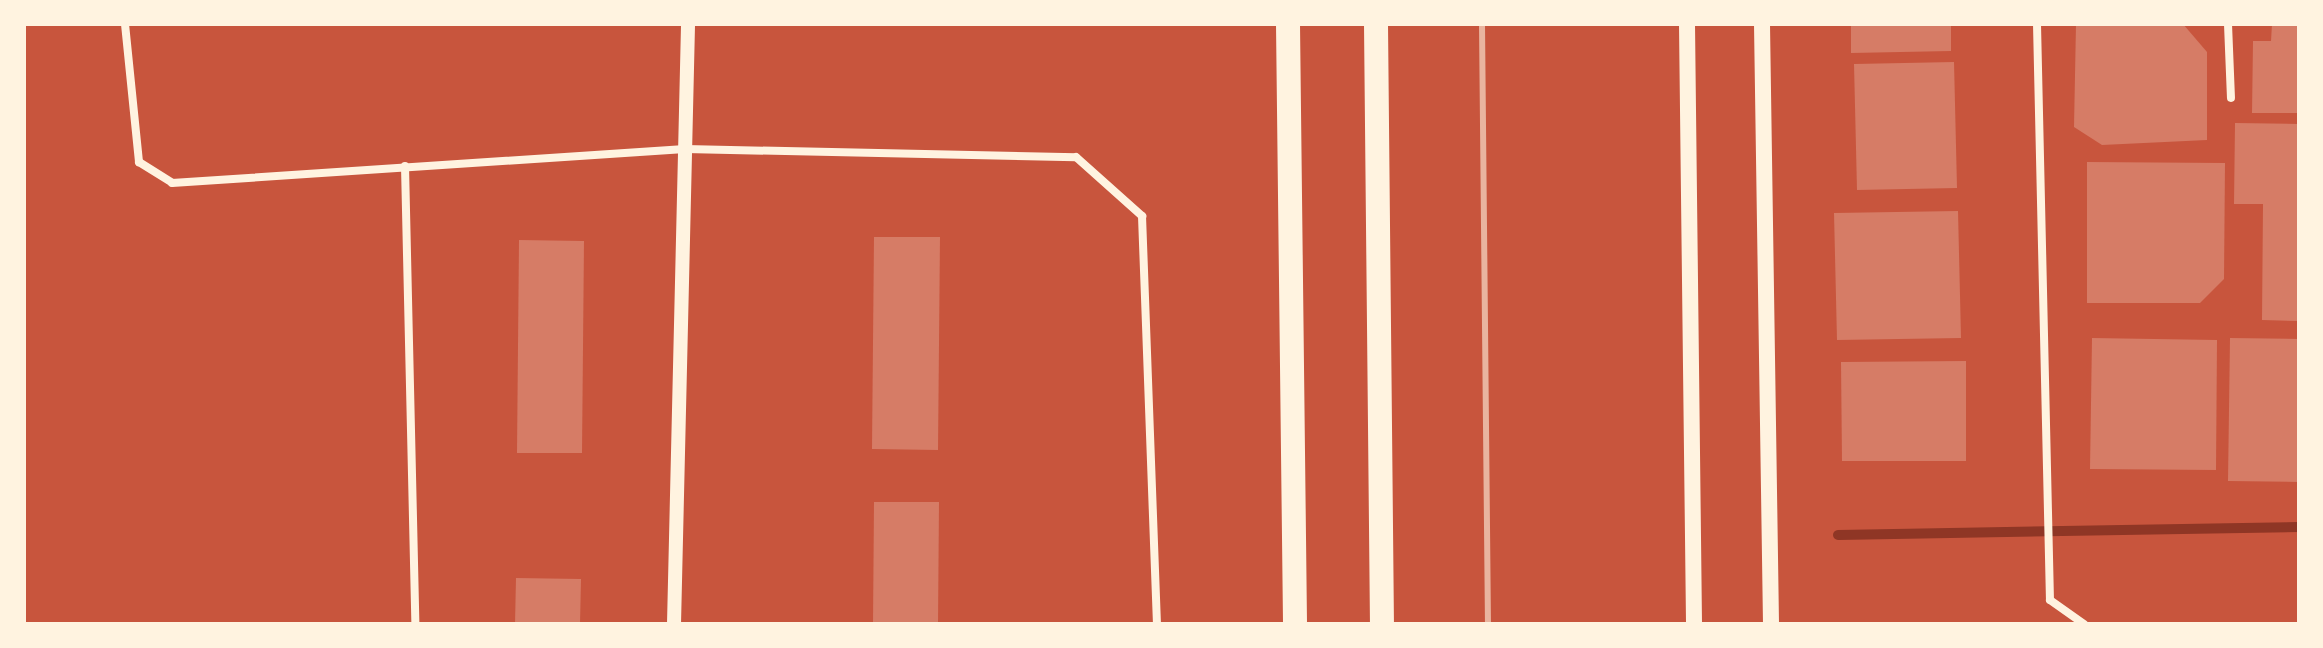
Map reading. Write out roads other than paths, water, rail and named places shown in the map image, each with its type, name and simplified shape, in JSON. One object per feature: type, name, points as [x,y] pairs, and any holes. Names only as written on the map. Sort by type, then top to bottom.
[{"type":"highway","points":[[1288,24],[1295,624]]},
{"type":"highway","points":[[1376,24],[1382,624]]},
{"type":"main road","points":[[1687,24],[1694,624]]},
{"type":"main road","points":[[1762,24],[1771,624]]},
{"type":"street","points":[[125,24],[139,162],[172,183],[685,149],[1076,157],[1142,216],[1157,624]]},
{"type":"street","points":[[674,624],[688,24]]},
{"type":"street","points":[[2037,24],[2050,600],[2084,624]]},
{"type":"street","points":[[2228,24],[2231,98]]},
{"type":"street","points":[[405,166],[415,624]]},
{"type":"waterway","points":[[1838,535],[2299,527]]},
{"type":"railway","points":[[1482,24],[1488,624]]}]
